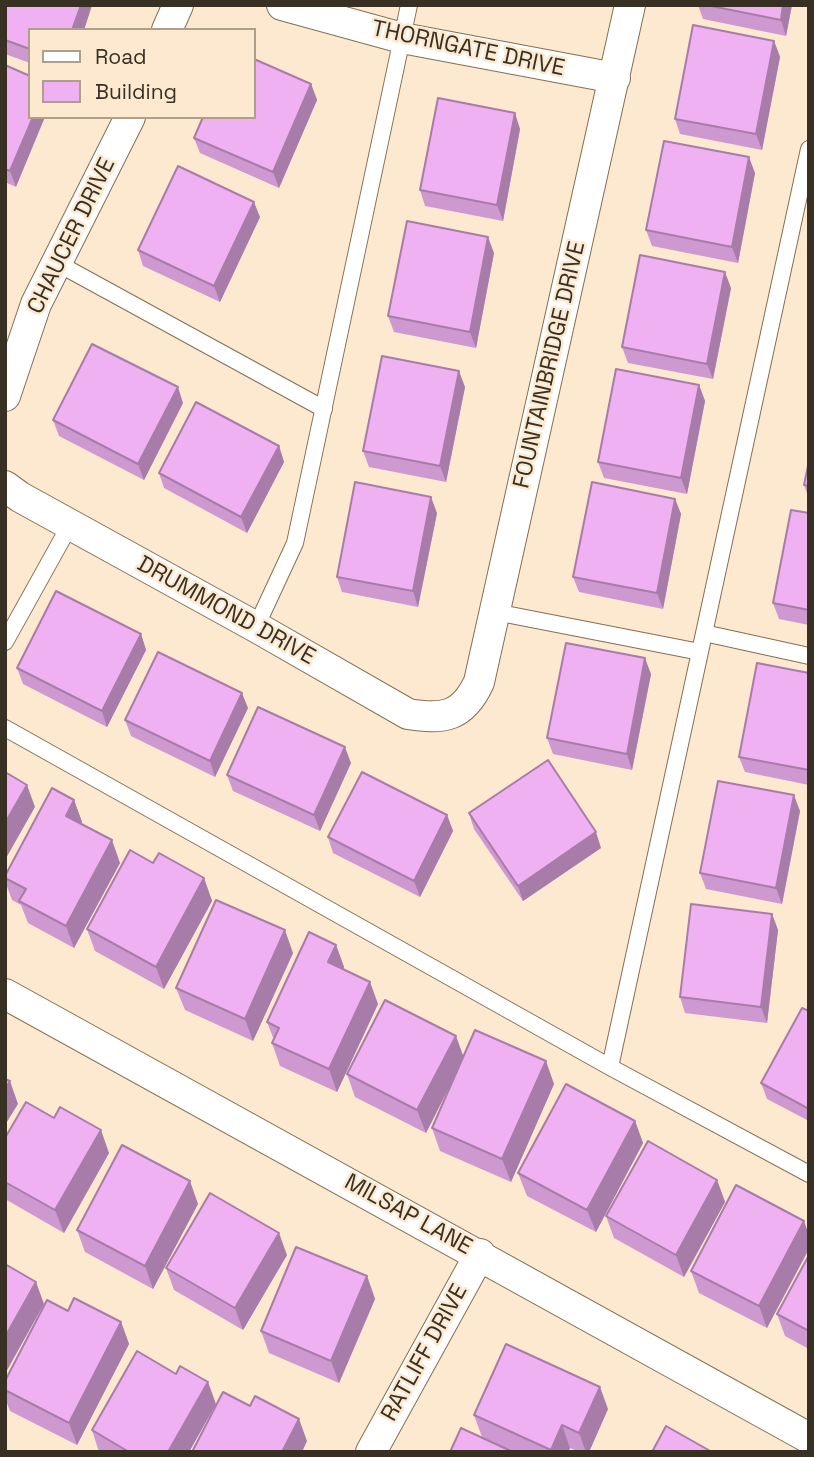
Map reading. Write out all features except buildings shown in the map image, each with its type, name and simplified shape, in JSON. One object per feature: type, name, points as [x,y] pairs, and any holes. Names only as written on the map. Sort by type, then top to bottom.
[{"type":"street","points":[[168,28],[178,5]]},
{"type":"street","name":"THORNGATE DRIVE","points":[[282,5],[402,38],[615,78]]},
{"type":"street","name":"FOUNTAINBRIDGE DRIVE","points":[[452,715],[473,695],[479,682],[630,5]]},
{"type":"street","name":"CHAUCER DRIVE","points":[[5,396],[36,304],[129,119]]},
{"type":"street","name":"DRUMMOND DRIVE","points":[[5,486],[408,715],[452,715]]},
{"type":"street","name":"MILSAP LANE","points":[[5,993],[809,1438]]},
{"type":"street","name":"RATLIFF DRIVE","points":[[371,1452],[480,1254]]},
{"type":"lane","points":[[256,627],[295,543],[409,5]]},
{"type":"lane","points":[[610,1067],[809,149]]},
{"type":"lane","points":[[57,263],[324,409]]},
{"type":"lane","points":[[5,642],[70,525]]},
{"type":"lane","points":[[495,612],[700,652]]},
{"type":"lane","points":[[704,633],[809,656]]},
{"type":"lane","points":[[5,728],[610,1067],[809,1174]]}]
